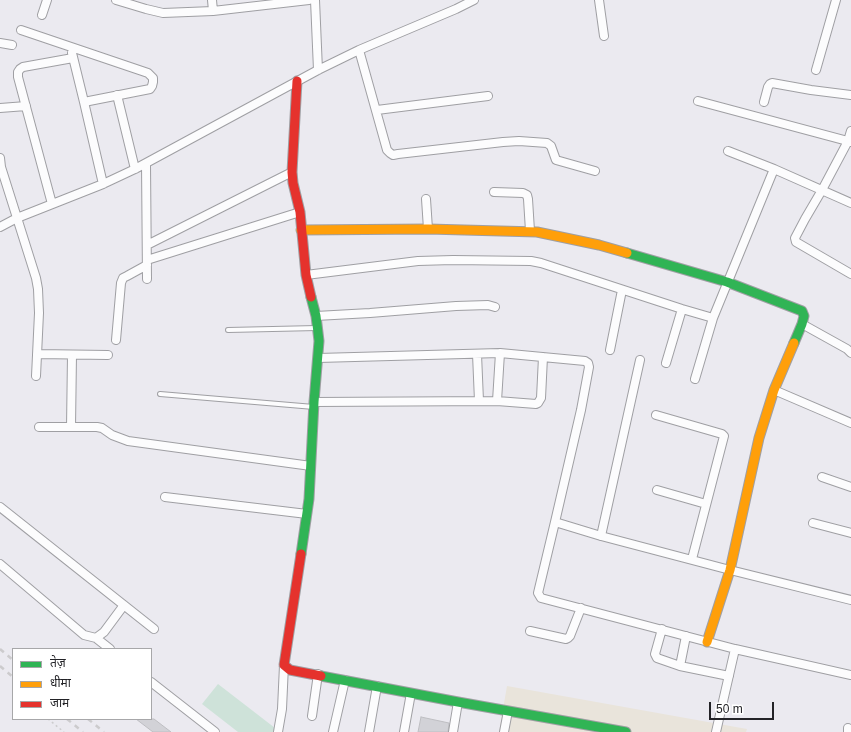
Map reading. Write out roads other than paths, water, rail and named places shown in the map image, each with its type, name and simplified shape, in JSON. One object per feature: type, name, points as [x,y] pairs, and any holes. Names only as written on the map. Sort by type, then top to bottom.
[{"type":"street","points":[[42,15],[47,0]]},
{"type":"street","points":[[116,0],[163,13],[213,10],[243,4],[309,0]]},
{"type":"street","points":[[212,0],[213,10]]},
{"type":"street","points":[[315,0],[318,70]]},
{"type":"street","points":[[0,227],[17,218],[103,184],[146,164],[318,70],[359,50],[474,0]]},
{"type":"street","points":[[599,0],[604,36]]},
{"type":"street","points":[[816,70],[836,0]]},
{"type":"street","points":[[21,30],[70,46],[151,76],[153,82],[150,89],[84,102]]},
{"type":"street","points":[[0,43],[12,45]]},
{"type":"street","points":[[70,46],[103,184]]},
{"type":"street","points":[[359,50],[387,150],[390,154],[393,155],[519,141],[549,144],[552,147],[556,160],[595,171]]},
{"type":"street","points":[[52,204],[18,77],[18,72],[23,67],[73,58]]},
{"type":"street","points":[[278,732],[282,709],[284,665],[309,499],[319,341],[316,316],[306,275],[300,212],[292,172],[297,81]]},
{"type":"street","points":[[764,102],[768,87],[772,83],[851,95]]},
{"type":"street","points":[[117,95],[135,169]]},
{"type":"street","points":[[377,110],[488,96]]},
{"type":"street","points":[[698,101],[850,142]]},
{"type":"street","points":[[0,108],[26,106]]},
{"type":"street","points":[[851,131],[850,142],[796,236],[796,242],[851,274]]},
{"type":"street","points":[[728,151],[774,169],[851,203]]},
{"type":"street","points":[[0,164],[36,278],[38,289],[39,313],[36,376]]},
{"type":"street","points":[[146,164],[147,279]]},
{"type":"street","points":[[695,379],[713,318],[774,169]]},
{"type":"street","points":[[147,245],[292,172]]},
{"type":"street","points":[[494,192],[526,195],[528,199],[530,231]]},
{"type":"street","points":[[426,199],[428,229]]},
{"type":"street","points":[[116,340],[121,283],[123,278],[147,263],[300,212]]},
{"type":"street","points":[[301,230],[428,229],[530,231],[552,234],[599,245],[727,282],[804,313],[802,324],[774,390],[759,438],[730,570],[707,642]]},
{"type":"street","points":[[306,275],[418,261],[531,261],[713,318]]},
{"type":"street","points":[[610,350],[622,290]]},
{"type":"street","points":[[316,316],[456,306],[488,305],[495,307]]},
{"type":"street","points":[[666,364],[682,309]]},
{"type":"street","points":[[802,324],[847,348],[851,354]]},
{"type":"street","points":[[318,358],[500,353],[585,361],[589,367],[581,410],[538,593],[540,598],[735,649],[851,675]]},
{"type":"street","points":[[497,401],[500,353]]},
{"type":"street","points":[[37,354],[108,355]]},
{"type":"street","points":[[477,354],[479,401]]},
{"type":"street","points":[[71,427],[72,355]]},
{"type":"street","points":[[314,404],[479,401],[536,404],[540,398],[543,357]]},
{"type":"street","points":[[601,536],[640,360]]},
{"type":"street","points":[[774,390],[851,423]]},
{"type":"street","points":[[656,415],[723,435],[724,438],[692,559]]},
{"type":"street","points":[[39,427],[96,427],[102,428],[112,435],[128,441],[311,466]]},
{"type":"street","points":[[822,477],[851,487]]},
{"type":"street","points":[[657,490],[706,504]]},
{"type":"street","points":[[165,497],[307,514]]},
{"type":"street","points":[[0,507],[154,629]]},
{"type":"street","points":[[555,522],[601,536],[730,570],[851,600]]},
{"type":"street","points":[[813,523],[851,533]]},
{"type":"street","points":[[0,564],[84,635],[96,638],[109,648]]},
{"type":"street","points":[[96,638],[104,632],[124,605]]},
{"type":"street","points":[[530,631],[566,639],[570,636],[581,608]]},
{"type":"street","points":[[662,629],[655,654],[656,657],[680,666],[729,676]]},
{"type":"street","points":[[680,666],[686,636]]},
{"type":"street","points":[[716,732],[735,649]]},
{"type":"street","points":[[284,665],[290,670],[626,732]]},
{"type":"street","points":[[312,716],[318,674]]},
{"type":"street","points":[[333,732],[345,680]]},
{"type":"street","points":[[152,683],[215,732]]},
{"type":"street","points":[[369,732],[377,686]]},
{"type":"street","points":[[404,732],[411,693]]},
{"type":"street","points":[[453,732],[458,702]]},
{"type":"street","points":[[504,732],[508,711]]},
{"type":"lane","points":[[228,330],[318,328]]},
{"type":"lane","points":[[160,394],[314,404]]},
{"type":"railway","points":[[0,649],[12,659]]},
{"type":"railway","points":[[0,666],[12,676]]},
{"type":"railway","points":[[68,720],[83,732]]},
{"type":"railway","points":[[89,720],[104,732]]}]
